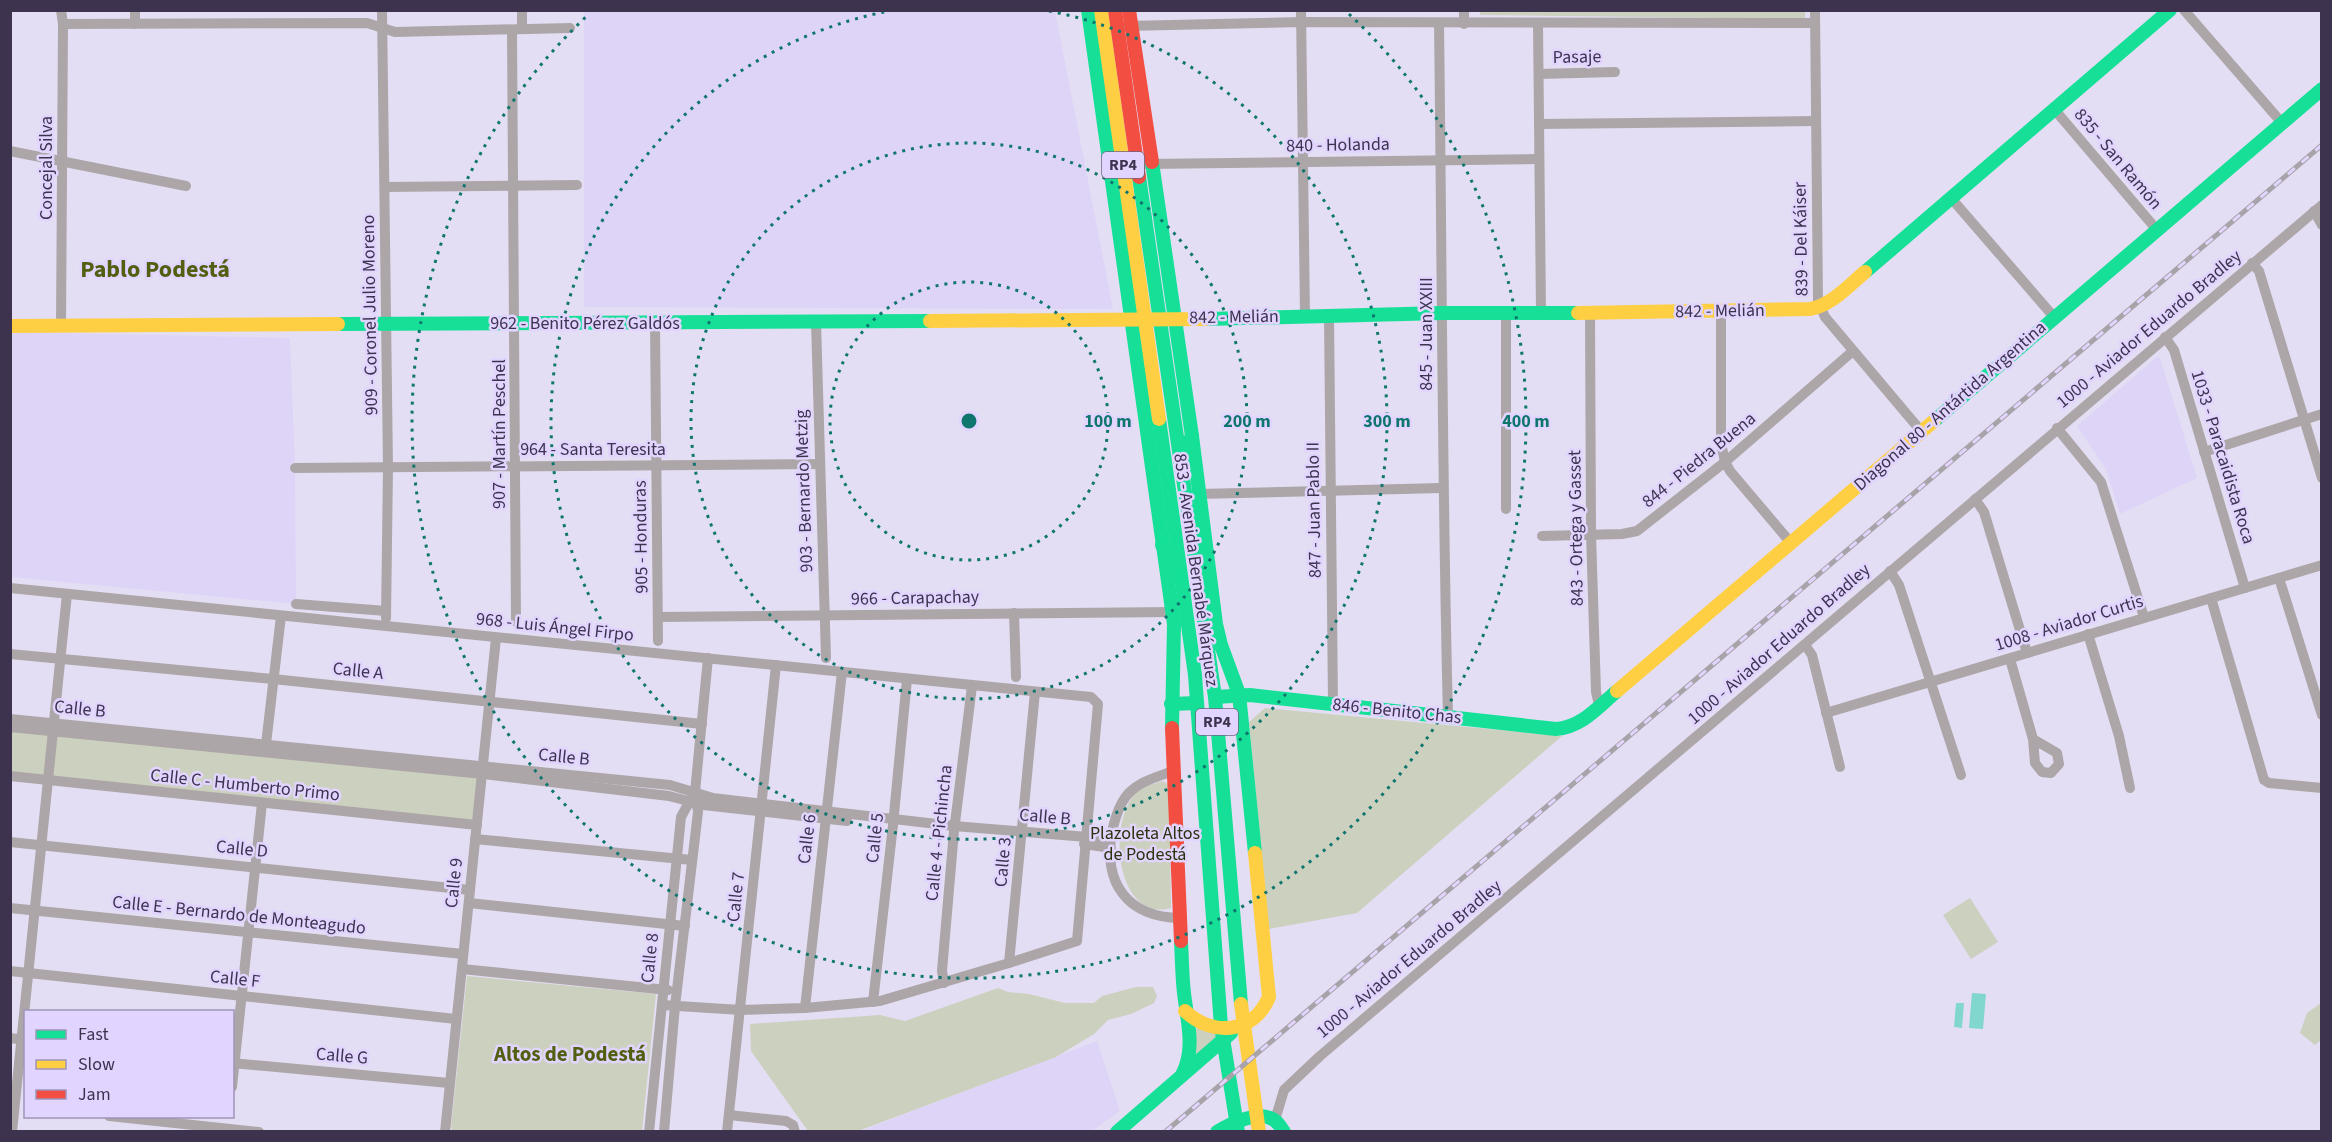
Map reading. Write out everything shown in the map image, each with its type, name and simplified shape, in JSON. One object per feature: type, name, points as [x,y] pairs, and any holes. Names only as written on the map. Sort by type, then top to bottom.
[{"type":"main road","name":"853 - Avenida Bernabé Márquez","points":[[1088,10],[1184,589],[1197,703],[1221,1026],[1238,1131]]},
{"type":"main road","name":"853 - Avenida Bernabé Márquez","points":[[1101,10],[1162,545],[1175,635],[1171,704],[1173,771],[1185,1011],[1190,1050],[1188,1065],[1182,1075]]},
{"type":"main road","name":"853 - Avenida Bernabé Márquez","points":[[1115,10],[1124,26],[1152,163],[1180,460],[1215,697],[1238,986],[1260,1131]]},
{"type":"main road","name":"853 - Avenida Bernabé Márquez","points":[[1129,10],[1124,26],[1137,167],[1192,436],[1218,636],[1239,694],[1269,997],[1266,1008],[1261,1014],[1241,1024]]},
{"type":"main road","points":[[1820,307],[1837,296],[2170,10]]},
{"type":"main road","name":"Diagonal 80 - Antártida Argentina","points":[[1578,724],[2322,89]]},
{"type":"main road","name":"842 - Melián","points":[[1167,319],[1443,313],[1721,311],[1820,307]]},
{"type":"main road","name":"962 - Benito Pérez Galdós","points":[[10,326],[386,323],[655,324],[1167,319]]},
{"type":"main road","points":[[1180,460],[1192,436]]},
{"type":"main road","points":[[1162,545],[1184,589]]},
{"type":"main road","name":"846 - Benito Chas","points":[[1215,697],[1239,694],[1556,729],[1578,724]]},
{"type":"main road","points":[[1171,704],[1197,703]]},
{"type":"main road","points":[[1185,1011],[1195,1022],[1212,1028],[1224,1029],[1241,1024]]},
{"type":"main road","points":[[1117,1131],[1241,1024]]},
{"type":"main road","points":[[1217,1131],[1229,1124],[1254,1118],[1275,1120],[1284,1131]]},
{"type":"street","name":"Concejal Silva","points":[[60,326],[63,163],[63,24],[61,10]]},
{"type":"street","points":[[135,10],[135,24]]},
{"type":"street","points":[[266,10],[266,23]]},
{"type":"street","name":"909 - Coronel Julio Moreno","points":[[296,604],[386,615],[388,466],[382,10]]},
{"type":"street","name":"907 - Martín Peschel","points":[[516,622],[512,185],[517,29],[522,10]]},
{"type":"street","points":[[1301,10],[1305,316]]},
{"type":"street","points":[[1464,10],[1464,24]]},
{"type":"street","name":"839 - Del Káiser","points":[[1815,10],[1817,295],[1820,307],[1825,317],[1921,431]]},
{"type":"street","points":[[2184,10],[2282,123]]},
{"type":"street","points":[[1124,26],[1301,22],[1815,23]]},
{"type":"street","points":[[63,24],[368,23],[395,32],[570,28]]},
{"type":"street","name":"845 - Juan XXIII","points":[[1439,24],[1443,313],[1442,488],[1448,716]]},
{"type":"street","points":[[1538,24],[1541,313]]},
{"type":"street","name":"Pasaje","points":[[1539,74],[1615,72]]},
{"type":"street","name":"835 - San Ramón","points":[[2054,109],[2157,230]]},
{"type":"street","points":[[1539,124],[1816,121]]},
{"type":"street","points":[[10,151],[186,186]]},
{"type":"street","name":"840 - Holanda","points":[[1137,167],[1152,163],[1539,159]]},
{"type":"street","points":[[386,187],[577,185]]},
{"type":"street","points":[[1951,198],[2054,317]]},
{"type":"street","points":[[2318,208],[2322,225]]},
{"type":"street","name":"1000 - Aviador Eduardo Bradley","points":[[1275,1120],[1281,1096],[1289,1083],[2318,208]]},
{"type":"street","points":[[2252,262],[2259,271],[2322,478]]},
{"type":"street","points":[[1721,311],[1721,442],[1725,462],[1730,471],[1791,543]]},
{"type":"street","name":"843 - Ortega y Gasset","points":[[1590,313],[1592,534],[1596,692],[1599,705]]},
{"type":"street","points":[[1506,314],[1506,509]]},
{"type":"street","name":"847 - Juan Pablo II","points":[[1329,316],[1333,704]]},
{"type":"street","name":"903 - Bernardo Metzig","points":[[816,322],[826,658]]},
{"type":"street","name":"905 - Honduras","points":[[655,324],[658,641]]},
{"type":"street","name":"1033 - Paracaidista Roca","points":[[2165,337],[2174,350],[2244,588]]},
{"type":"street","name":"844 - Piedra Buena","points":[[1542,536],[1622,534],[1637,531],[1725,462],[1853,351]]},
{"type":"street","points":[[2204,452],[2322,414]]},
{"type":"street","points":[[2057,428],[2101,482],[2144,617]]},
{"type":"street","name":"964 - Santa Teresita","points":[[295,468],[820,464]]},
{"type":"street","points":[[1199,494],[1442,488]]},
{"type":"street","points":[[1975,499],[1984,512],[2027,653]]},
{"type":"street","name":"1008 - Aviador Curtis","points":[[1826,713],[2322,565]]},
{"type":"street","points":[[1890,571],[1899,585],[1961,775]]},
{"type":"street","points":[[2279,578],[2322,715]]},
{"type":"street","name":"968 - Luis Ángel Firpo","points":[[10,588],[1095,699],[1098,704],[1086,841]]},
{"type":"street","points":[[12,1131],[12,1107],[67,594]]},
{"type":"street","points":[[2211,598],[2264,780],[2270,783],[2322,788]]},
{"type":"street","name":"966 - Carapachay","points":[[659,617],[1172,612]]},
{"type":"street","points":[[1014,613],[1016,677]]},
{"type":"street","points":[[266,744],[281,615]]},
{"type":"street","points":[[2088,634],[2119,736],[2130,788]]},
{"type":"street","name":"Calle 9","points":[[445,1131],[496,638]]},
{"type":"street","points":[[1805,645],[1812,655],[1840,767]]},
{"type":"street","name":"Calle A","points":[[10,654],[702,724]]},
{"type":"street","name":"Calle 8","points":[[664,1131],[675,1006],[692,860],[694,799],[708,658]]},
{"type":"street","points":[[2010,659],[2033,739]]},
{"type":"street","name":"Calle 7","points":[[728,1131],[776,665]]},
{"type":"street","name":"Calle 6","points":[[805,1008],[842,672]]},
{"type":"street","name":"Calle 5","points":[[873,1002],[907,679]]},
{"type":"street","name":"Calle 4 - Pichincha","points":[[944,983],[942,971],[954,829],[972,686]]},
{"type":"street","name":"Calle 3","points":[[1009,963],[1035,692]]},
{"type":"street","name":"Calle B","points":[[10,719],[52,727],[483,770],[670,785],[694,799],[713,798],[762,808],[1111,843]]},
{"type":"street","name":"Calle B","points":[[10,727],[52,727],[266,744],[483,770]]},
{"type":"street","points":[[1173,771],[1148,780],[1128,794],[1119,808],[1111,843],[1113,873],[1124,896],[1131,904],[1150,915],[1180,918]]},
{"type":"street","name":"Calle C - Humberto Primo","points":[[10,776],[477,825]]},
{"type":"street","name":"Calle 8","points":[[649,1131],[681,817],[694,799]]},
{"type":"street","points":[[234,1063],[262,803]]},
{"type":"street","points":[[475,839],[692,860]]},
{"type":"street","points":[[662,1005],[741,1010],[805,1008],[873,1002],[944,983],[1077,941],[1086,841]]},
{"type":"street","name":"Calle D","points":[[10,842],[470,890]]},
{"type":"street","points":[[469,903],[685,927]]},
{"type":"street","name":"Calle E - Bernardo de Monteagudo","points":[[10,908],[463,954]]},
{"type":"street","points":[[462,969],[677,991]]},
{"type":"street","name":"Calle F","points":[[10,971],[456,1018]]},
{"type":"street","name":"Calle G","points":[[234,1063],[449,1083]]},
{"type":"street","points":[[729,1115],[786,1121],[794,1128]]},
{"type":"street","points":[[126,1118],[229,1130],[259,1131]]},
{"type":"shaded area","points":[[584,11],[1055,11],[1113,309],[584,307]]},
{"type":"shaded area","points":[[11,332],[290,338],[295,468],[296,604],[11,577]]},
{"type":"shaded area","points":[[2157,357],[2160,358],[2197,478],[2120,514],[2106,469],[2077,426]]},
{"type":"shaded area","points":[[1972,993],[1986,994],[1983,1029],[1969,1028]]},
{"type":"shaded area","points":[[1956,1003],[1964,1003],[1962,1028],[1954,1027]]},
{"type":"shaded area","points":[[1097,1041],[1120,1111],[1092,1131],[858,1132]]},
{"type":"green space","points":[[1805,10],[1805,19],[1480,15],[1480,11]]},
{"type":"green space","points":[[1265,708],[1562,736],[1357,913],[1269,929],[1249,722]]},
{"type":"green space","points":[[10,727],[483,774],[477,825],[11,776]]},
{"type":"green space","name":"Plazoleta Altos de Podestá","points":[[1162,781],[1169,784],[1171,908],[1152,909],[1138,900],[1128,886],[1122,867],[1120,845],[1127,806],[1137,792]]},
{"type":"green space","points":[[1970,898],[1998,942],[1971,959],[1943,915]]},
{"type":"green space","points":[[467,976],[656,994],[642,1131],[453,1132],[451,1127]]},
{"type":"green space","points":[[1136,987],[1153,987],[1157,996],[1154,1003],[1131,1014],[1108,1020],[1094,1034],[1056,1057],[858,1131],[808,1131],[751,1051],[750,1024],[880,1015],[905,1021],[998,988],[1065,1003],[1094,1003],[1102,996]]},
{"type":"green space","points":[[2321,1003],[2321,1040],[2315,1045],[2300,1033],[2307,1013]]},
{"type":"green space","points":[[1198,1026],[1225,1033],[1194,1060],[1193,1034]]},
{"type":"railway","points":[[1165,1132],[2322,145]]},
{"type":"traffic: fast","points":[[1088,10],[1174,624],[1172,728]]},
{"type":"traffic: fast","points":[[1865,272],[2170,10]]},
{"type":"traffic: fast","points":[[1934,421],[2322,89]]},
{"type":"traffic: fast","points":[[1152,162],[1192,436],[1216,624],[1221,645],[1239,694],[1255,853]]},
{"type":"traffic: fast","points":[[1139,177],[1215,697],[1241,1004]]},
{"type":"traffic: fast","points":[[1206,319],[1443,313],[1578,313]]},
{"type":"traffic: fast","points":[[338,324],[930,321]]},
{"type":"traffic: fast","points":[[1159,419],[1195,675],[1221,1026],[1238,1132]]},
{"type":"traffic: fast","points":[[1180,460],[1192,436]]},
{"type":"traffic: fast","points":[[1162,545],[1177,574]]},
{"type":"traffic: fast","points":[[1215,697],[1250,695],[1556,729],[1582,720],[1617,691]]},
{"type":"traffic: fast","points":[[1171,704],[1197,703]]},
{"type":"traffic: fast","points":[[1181,941],[1183,987],[1190,1045],[1182,1075]]},
{"type":"traffic: fast","points":[[1117,1132],[1231,1033]]},
{"type":"traffic: fast","points":[[1217,1132],[1237,1122],[1261,1116],[1274,1120],[1284,1132]]},
{"type":"traffic: slow","points":[[1101,10],[1159,419]]},
{"type":"traffic: slow","points":[[1578,313],[1810,309],[1833,299],[1865,272]]},
{"type":"traffic: slow","points":[[930,321],[1206,319]]},
{"type":"traffic: slow","points":[[10,326],[338,324]]},
{"type":"traffic: slow","points":[[1617,691],[1934,421]]},
{"type":"traffic: slow","points":[[1185,1011],[1207,1025],[1232,1028],[1243,1025],[1253,1018],[1269,997],[1255,853]]},
{"type":"traffic: slow","points":[[1241,1004],[1259,1132]]},
{"type":"traffic: jam","points":[[1115,10],[1139,177]]},
{"type":"traffic: jam","points":[[1129,10],[1152,162]]},
{"type":"traffic: jam","points":[[1172,728],[1181,941]]},
{"type":"district","name":"Pablo Podestá","points":[[155,269]]},
{"type":"district","name":"Altos de Podestá","points":[[570,1054]]}]
